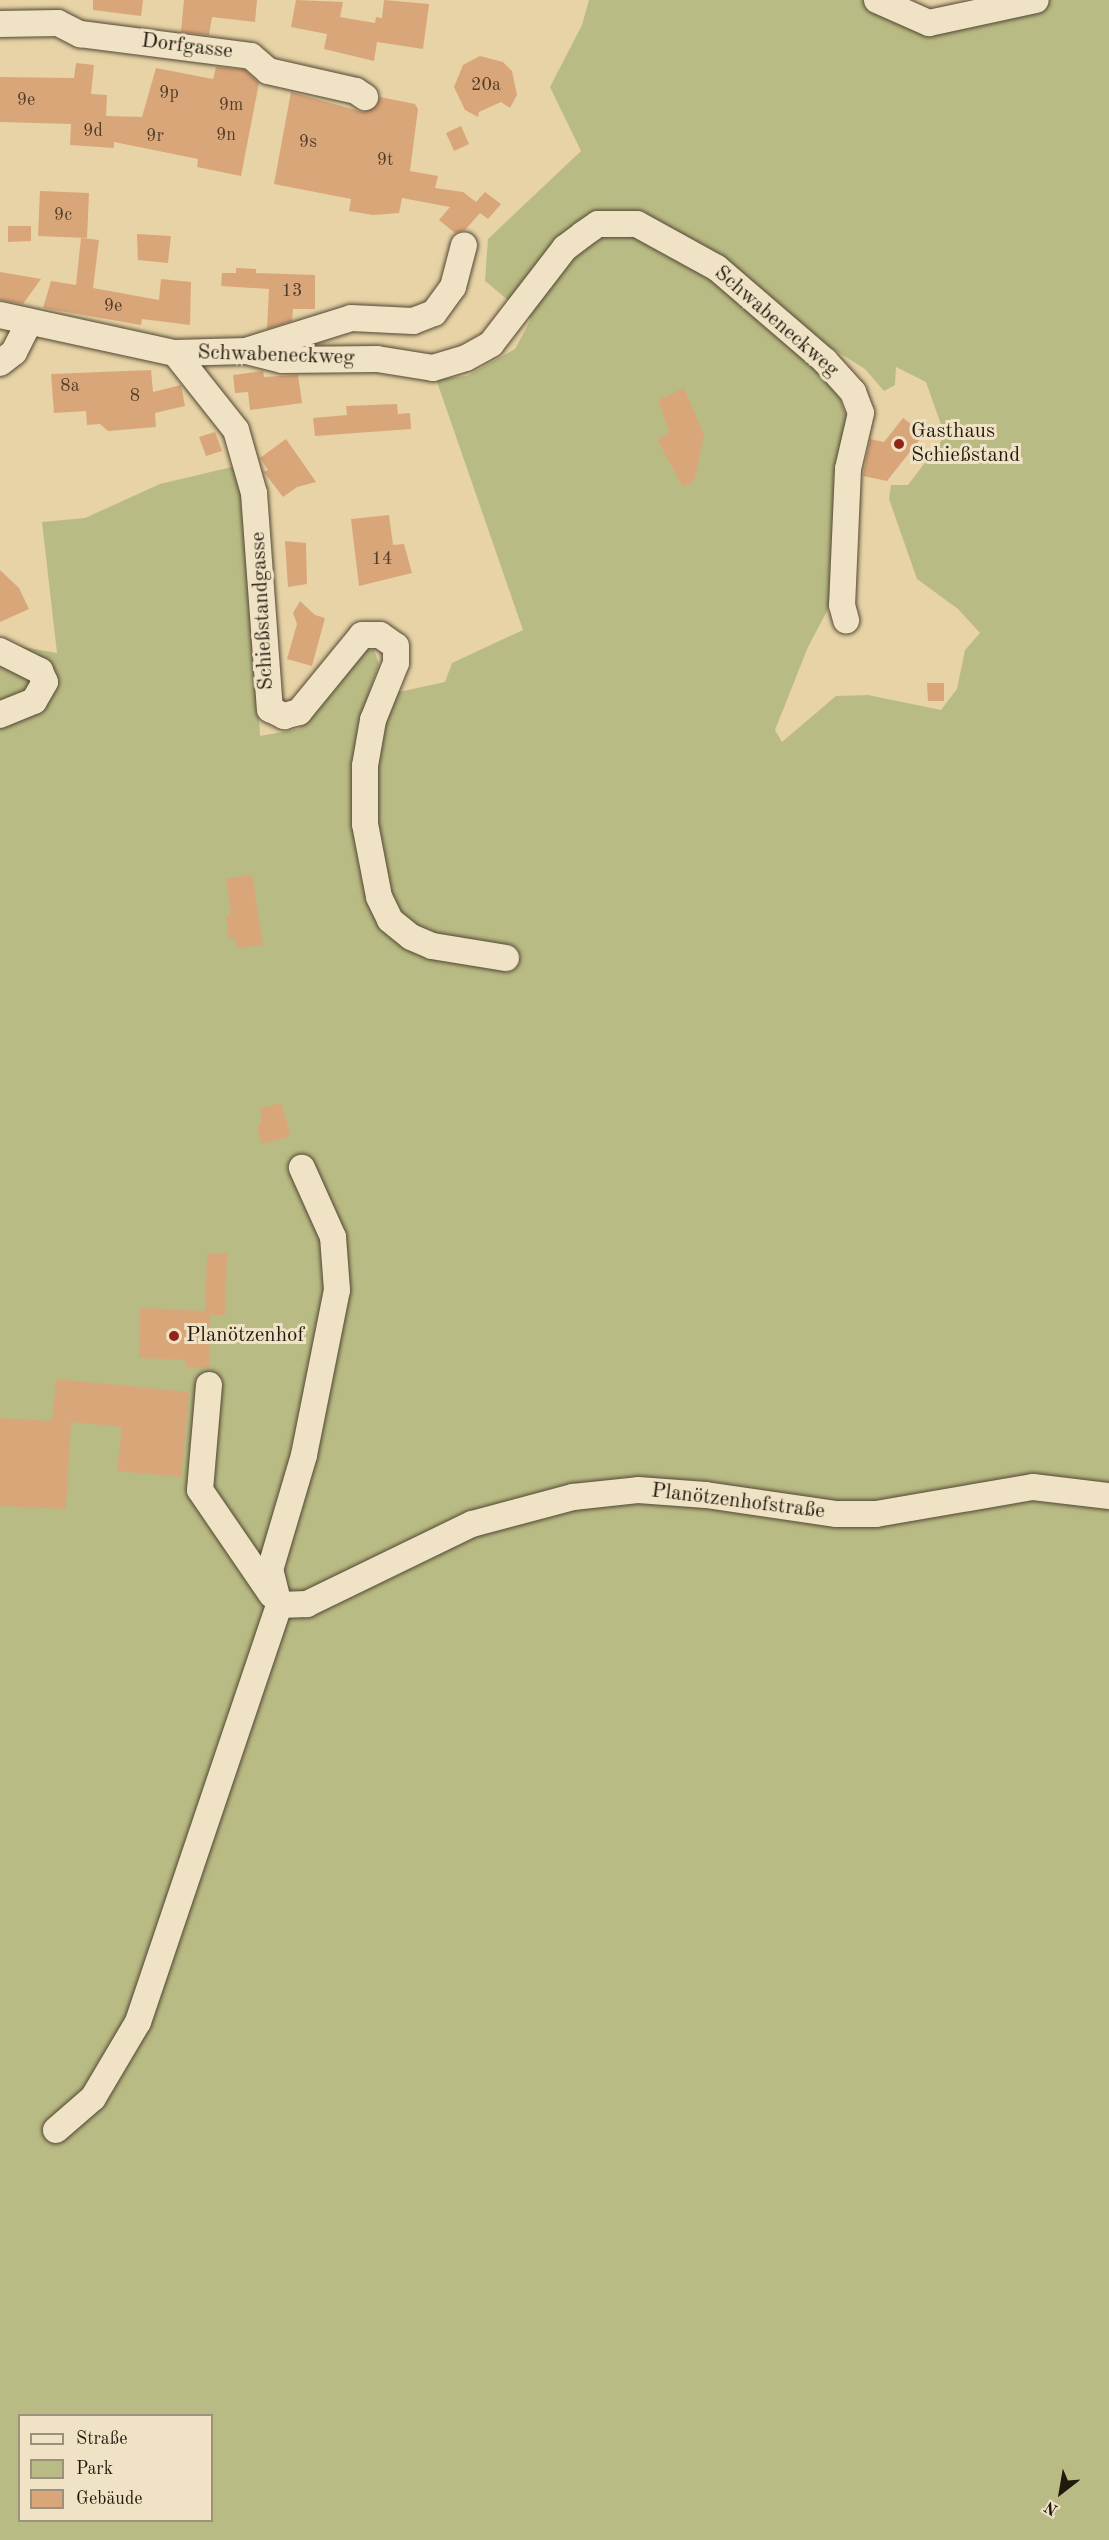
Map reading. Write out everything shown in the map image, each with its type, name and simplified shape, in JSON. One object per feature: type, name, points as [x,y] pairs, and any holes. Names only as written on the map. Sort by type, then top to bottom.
[{"type":"street","points":[[877,0],[929,23],[1035,0]]},
{"type":"street","name":"Dorfgasse","points":[[0,24],[58,23],[80,34],[251,56],[268,71],[356,91],[365,97]]},
{"type":"street","name":"Schwabeneckweg","points":[[175,353],[246,351],[289,360],[377,359],[433,368],[466,358],[491,344],[565,248],[582,235],[598,224],[637,224],[717,268],[825,361],[854,392],[861,413],[848,469],[842,605],[846,620]]},
{"type":"street","points":[[246,351],[351,318],[413,321],[434,313],[453,287],[464,245]]},
{"type":"street","points":[[0,315],[175,353]]},
{"type":"street","points":[[0,363],[14,352],[29,322]]},
{"type":"street","name":"Schießstandgasse","points":[[175,353],[236,430],[254,494],[270,709],[284,716],[303,709],[362,635],[380,635],[396,646],[397,657],[373,720],[365,766],[365,824],[379,897],[390,920],[411,937],[432,946],[506,957]]},
{"type":"street","points":[[0,651],[40,671],[45,682],[34,701],[0,716]]},
{"type":"street","points":[[56,2130],[93,2098],[138,2022],[279,1605],[270,1570],[304,1455],[337,1290],[333,1237],[302,1168]]},
{"type":"street","points":[[209,1385],[200,1490],[279,1605]]},
{"type":"street","name":"Planötzenhofstraße","points":[[279,1605],[307,1604],[472,1524],[573,1497],[638,1490],[706,1495],[837,1514],[876,1514],[1033,1487],[1109,1496]]},
{"type":"green space","points":[[589,0],[861,0],[940,25],[1047,4],[1050,0],[1109,0],[1109,2540],[0,2540],[0,643],[57,653],[42,522],[85,518],[160,484],[236,466],[250,532],[260,736],[299,729],[358,650],[374,650],[379,664],[367,699],[445,682],[452,663],[523,630],[436,379],[467,376],[515,349],[531,319],[485,281],[488,239],[581,151],[550,87],[582,25]],"holes":[[[830,347],[865,369],[884,391],[895,385],[896,367],[926,382],[945,436],[908,485],[891,485],[889,499],[917,579],[958,609],[980,633],[965,650],[957,689],[941,710],[868,695],[836,696],[782,742],[775,730],[808,647],[834,598],[851,428],[833,382],[807,355]]]},
{"type":"building","points":[[93,0],[143,0],[141,16],[93,10]]},
{"type":"building","points":[[184,0],[257,0],[255,22],[212,17],[209,35],[181,32]]},
{"type":"building","points":[[296,0],[343,2],[340,17],[375,23],[376,17],[382,18],[384,0],[429,4],[423,49],[377,42],[374,61],[324,49],[327,34],[291,27]]},
{"type":"building","points":[[480,56],[503,62],[512,71],[517,95],[510,108],[501,102],[479,112],[478,117],[465,110],[454,87],[463,65]]},
{"type":"building","points":[[76,63],[94,65],[91,94],[107,95],[106,116],[142,117],[156,68],[213,79],[216,67],[245,70],[259,83],[241,176],[197,167],[198,159],[114,142],[114,148],[70,145],[71,124],[0,122],[0,77],[74,78]]},
{"type":"building","points":[[291,92],[363,112],[377,106],[380,97],[415,104],[418,109],[410,171],[438,176],[435,188],[463,192],[476,202],[485,192],[501,204],[488,219],[480,213],[465,230],[455,233],[439,220],[450,207],[402,198],[399,213],[373,215],[349,211],[351,199],[274,184]]},
{"type":"building","points":[[461,126],[469,144],[454,151],[446,133]]},
{"type":"building","points":[[40,191],[89,193],[87,238],[38,236]]},
{"type":"building","points":[[8,226],[31,226],[31,241],[8,242]]},
{"type":"building","points":[[137,234],[171,236],[168,263],[138,260]]},
{"type":"building","points":[[81,238],[99,240],[93,288],[159,300],[161,279],[191,282],[190,325],[142,319],[141,325],[43,308],[51,281],[76,285]]},
{"type":"building","points":[[236,268],[256,269],[256,273],[315,275],[315,309],[293,309],[292,321],[267,329],[269,289],[221,286],[222,273],[236,273]]},
{"type":"building","points":[[0,272],[41,279],[23,304],[0,300]]},
{"type":"building","points":[[151,370],[153,392],[181,385],[185,406],[155,413],[156,427],[108,431],[100,424],[87,425],[86,411],[54,413],[51,374]]},
{"type":"building","points":[[263,371],[264,377],[298,375],[302,403],[250,410],[248,392],[235,393],[233,375]]},
{"type":"building","points":[[684,388],[704,435],[694,482],[683,487],[657,439],[670,433],[658,400]]},
{"type":"building","points":[[397,404],[398,414],[410,413],[411,429],[315,436],[313,418],[347,415],[346,406]]},
{"type":"building","name":"Gasthaus Schießstand","points":[[903,418],[924,434],[887,481],[863,476],[870,439],[884,442]]},
{"type":"building","points":[[215,432],[222,451],[206,456],[199,437]]},
{"type":"building","points":[[286,439],[316,482],[297,487],[283,497],[264,472],[268,470],[260,458]]},
{"type":"building","points":[[389,515],[393,545],[404,544],[412,573],[359,586],[351,519]]},
{"type":"building","points":[[285,541],[306,543],[307,584],[288,587]]},
{"type":"building","points":[[0,570],[19,588],[29,609],[0,622]]},
{"type":"building","points":[[300,601],[315,615],[325,618],[312,666],[287,659],[297,624],[293,613]]},
{"type":"building","points":[[927,683],[944,683],[944,701],[928,701]]},
{"type":"building","points":[[252,874],[263,945],[237,948],[235,938],[229,939],[226,915],[231,914],[226,879]]},
{"type":"building","points":[[281,1103],[291,1136],[262,1144],[257,1128],[262,1120],[259,1109]]},
{"type":"building","name":"Planötzenhof","points":[[207,1253],[227,1254],[225,1315],[210,1315],[209,1368],[186,1367],[186,1360],[139,1358],[140,1308],[205,1311]]},
{"type":"building","points":[[56,1379],[189,1392],[181,1477],[117,1471],[122,1427],[71,1422],[66,1509],[0,1506],[0,1418],[52,1421]]},
{"type":"place","name":"Gasthaus Schießstand","points":[[899,444]]},
{"type":"place","name":"Planötzenhof","points":[[174,1336]]}]
